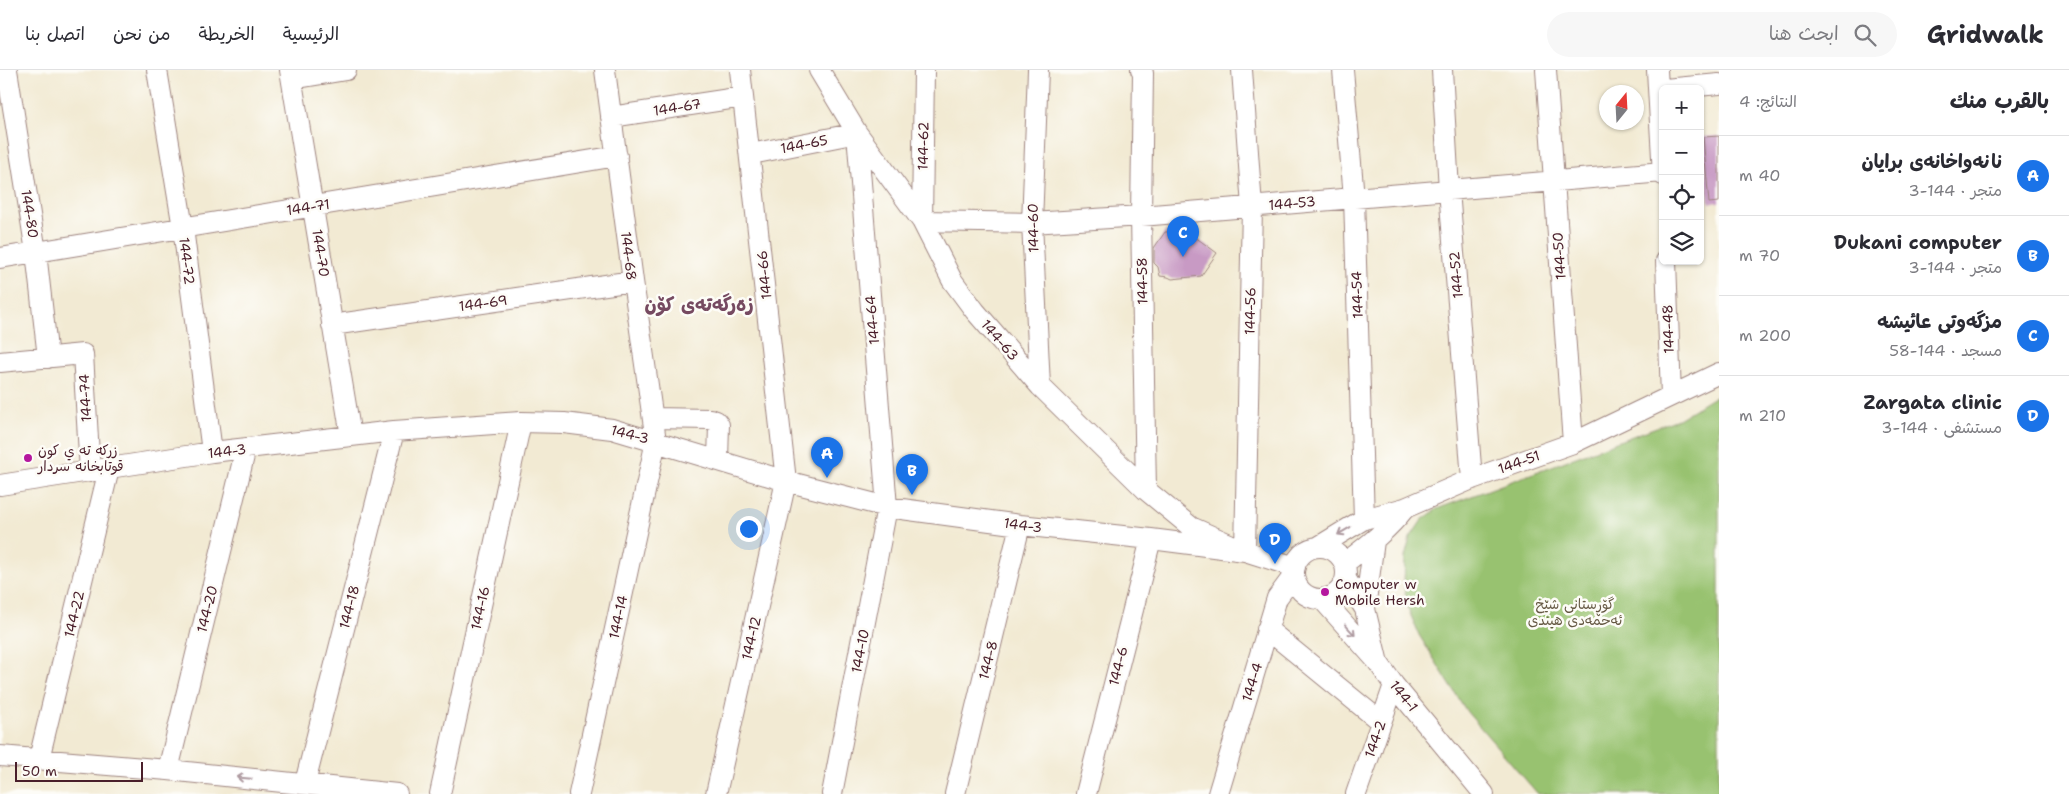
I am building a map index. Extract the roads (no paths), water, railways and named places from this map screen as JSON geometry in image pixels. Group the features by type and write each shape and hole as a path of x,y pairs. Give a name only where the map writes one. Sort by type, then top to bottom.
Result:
{"street":[{"name":"144-80","path":"7,70 36,252 48,358"},
{"name":"144-72","path":"157,70 183,228 212,452"},
{"path":"291,74 346,70"},
{"name":"144-68","path":"605,70 632,281 656,441"},
{"name":"144-66","path":"740,70 751,154 786,481"},
{"name":"144-63","path":"819,70 857,134 922,221 952,280 975,311 1040,386 1146,490 1191,527 1248,552"},
{"name":"144-62","path":"922,221 924,70"},
{"name":"144-60","path":"1038,70 1032,223 1040,386"},
{"name":"144-56","path":"1242,70 1252,207 1248,552"},
{"name":"144-54","path":"1344,70 1354,198 1364,520"},
{"name":"144-52","path":"1442,70 1449,190 1472,479"},
{"name":"144-50","path":"1546,70 1573,443"},
{"name":"144-58","path":"1145,71 1141,216 1146,490"},
{"name":"144-70","path":"291,74 351,436"},
{"path":"1662,130 1661,84 1719,84"},
{"name":"144-67","path":"611,117 743,97"},
{"name":"144-65","path":"751,154 857,134"},
{"name":"144-64","path":"857,134 887,507"},
{"name":"144-71","path":"0,258 617,156"},
{"name":"144-53","path":"922,221 1032,223 1659,174"},
{"name":"144-48","path":"1666,265 1671,396"},
{"name":"144-69","path":"332,325 632,281"},
{"name":"144-74","path":"48,358 83,354 99,471"},
{"path":"0,362 48,358"},
{"name":"144-51","path":"1302,560 1364,520 1405,508 1472,479 1573,443 1719,373"},
{"path":"653,418 710,419 716,421 718,425 718,460"},
{"name":"144-3","path":"0,485 212,452 394,431 521,422 564,423 612,429 786,481 887,507 1020,526 1151,538 1302,560"},
{"name":"144-16","path":"440,794 521,422"},
{"name":"144-18","path":"305,784 394,431"},
{"name":"144-14","path":"579,794 656,441"},
{"name":"144-20","path":"168,770 246,448"},
{"name":"144-22","path":"39,760 99,471"},
{"name":"144-12","path":"716,794 786,481"},
{"name":"144-10","path":"832,794 887,507"},
{"path":"1322,599 1337,593 1345,571 1393,523 1405,508"},
{"name":"144-8","path":"955,794 1020,526"},
{"name":"144-6","path":"1086,794 1151,538"},
{"path":"1365,610 1374,541"},
{"path":"1302,560 1334,551 1365,610 1377,661"},
{"name":"144-1","path":"1302,560 1300,590 1306,596 1322,599 1377,661 1394,685 1484,794"},
{"name":"144-4","path":"1218,794 1277,598 1302,560"},
{"path":"1267,629 1381,722"},
{"name":"144-2","path":"1356,794 1394,685"},
{"path":"0,756 168,770 397,794"}],"place":[{"name":"مزگەوتی عائیشە","path":"1183,257"},
{"name":"زركه ته ي كون قوتابخانه سردار","path":"28,458"},
{"name":"نانەواخانەی برایان","path":"827,478"},
{"name":"Dukani computer","path":"912,495"},
{"name":"Zargata clinic","path":"1275,564"},
{"name":"Computer w Mobile Hersh","path":"1325,592"}],"district":[{"name":"زەرگەتەی کۆن","path":"699,304"}],"park label":[{"name":"گۆڕستانی شێخ ئەحمەدی هیندی","path":"1575,612"}]}
